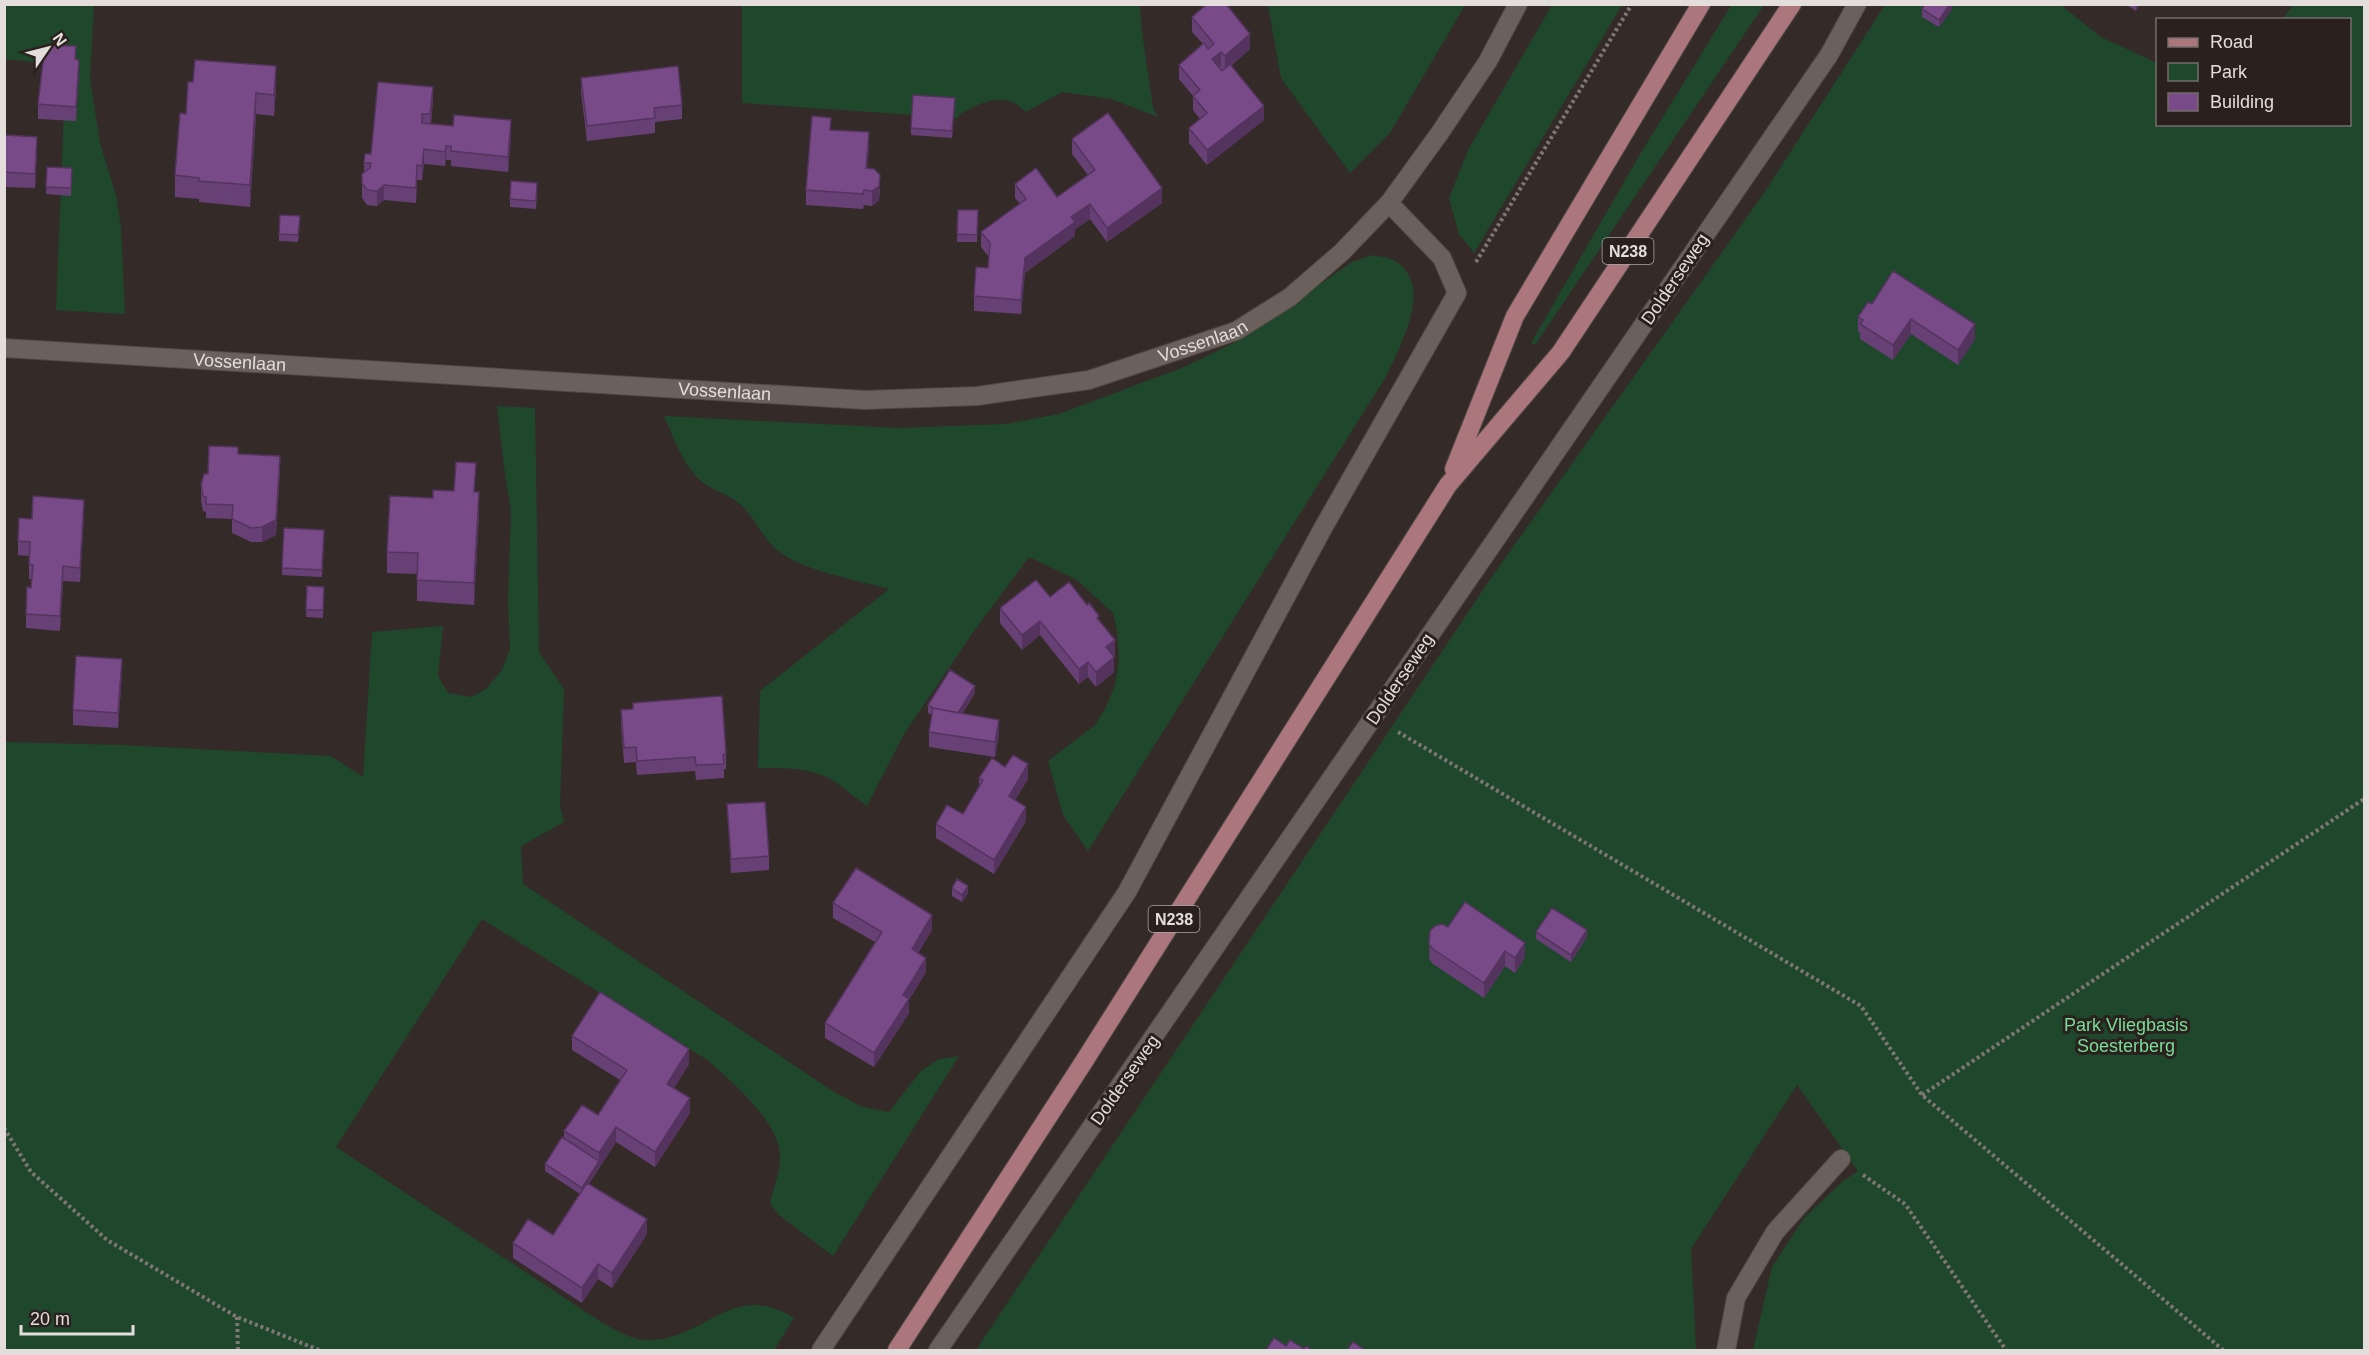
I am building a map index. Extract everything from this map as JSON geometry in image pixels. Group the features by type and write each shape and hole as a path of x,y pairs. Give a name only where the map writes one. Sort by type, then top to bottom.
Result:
{"main road":[{"name":"N238","path":"1448,484 1515,316 1701,4"},
{"name":"N238","path":"897,1350 1083,1063 1448,484 1561,352 1792,4"}],"street":[{"path":"821,1350 1127,892 1317,538 1456,293 1442,258 1389,203 1488,61 1518,4"},
{"name":"Dolderseweg","path":"938,1350 1829,55 1857,4"},
{"name":"Vossenlaan","path":"4,348 864,400 977,396 1089,380 1236,331 1290,297 1342,252 1389,203"},
{"path":"1726,1350 1736,1298 1775,1232 1841,1159"}],"path":[{"path":"1456,293 1632,4"},
{"path":"1374,717 1861,1006 1922,1095 2223,1350"},
{"path":"1922,1095 2364,799"},
{"path":"4,1128 31,1172 107,1240 237,1317 320,1350"},
{"path":"1841,1159 1905,1204 2006,1350"},
{"path":"237,1317 238,1350"}],"green space":[{"path":"1268,4 1465,5 1390,133 1350,173 1281,78"},
{"path":"1732,4 1764,5 1535,345 1531,343 1642,151"},
{"path":"4,5 94,5 90,80 100,143 116,195 121,228 125,314 56,310 65,85 44,63 5,59"},
{"path":"742,5 1140,5 1153,108 1158,117 1111,99 1062,92 1026,112 1010,101 993,100 976,106 959,115 958,118 742,103"},
{"path":"1552,5 1622,5 1474,253 1459,234 1449,198 1468,150"},
{"name":"Park Vliegbasis Soesterberg","path":"1885,5 2061,5 2101,37 2156,63 2156,126 2351,126 2351,18 2283,18 2294,5 2364,5 2364,1350 1753,1350 1772,1267 1804,1218 1843,1181 1858,1171 1797,1085 1691,1249 1696,1350 976,1350 1491,578 1764,193"},
{"path":"1372,255 1395,261 1407,272 1412,285 1411,316 1387,375 1088,851 1063,815 1048,761 1095,725 1106,707 1115,685 1119,659 1117,629 1113,613 1077,580 1029,557 974,631 904,734 867,806 824,776 796,769 758,768 760,691 889,589 812,568 784,555 774,547 742,506 700,480 688,466 679,450 664,416 898,428 1006,424 1059,414 1184,367 1242,339 1352,262"},
{"path":"497,406 535,408 539,652 564,689 560,805 564,822 521,846 523,884 831,1090 862,1107 889,1112 920,1072 937,1060 959,1056 833,1256 779,1215 770,1203 780,1164 778,1145 773,1131 764,1118 730,1081 709,1061 482,919 336,1147 601,1322 624,1334 642,1340 668,1338 686,1332 735,1308 753,1305 772,1308 794,1318 774,1350 5,1350 5,742 121,745 331,756 363,777 372,632 443,626 438,676 448,693 472,697 486,689 502,670 510,649 508,601 511,511"}],"building":[{"path":"1207,4 1226,4 1250,34 1225,56 1221,52 1212,59 1222,71 1230,64 1264,106 1207,150 1189,128 1207,113 1193,96 1200,90 1179,65 1204,43 1208,49 1214,44 1192,17"},
{"path":"1925,4 1950,4 1939,20 1922,9"},
{"path":"45,45 76,46 75,59 79,60 76,107 38,104"},
{"path":"195,60 276,66 274,95 256,93 250,185 199,181 199,178 175,175 180,113 186,114 188,82 193,82"},
{"path":"678,66 682,105 654,108 655,118 587,126 581,78"},
{"path":"378,82 433,87 430,114 422,114 422,123 453,126 454,115 511,120 508,157 451,151 451,146 446,146 445,152 424,149 422,166 417,165 416,188 384,185 377,191 367,190 362,183 362,174 370,168 371,163 364,163 365,154 371,154"},
{"path":"913,95 955,98 952,131 911,128"},
{"path":"1108,113 1162,188 1107,228 1090,204 1071,217 1075,222 1025,258 1021,300 974,296 976,267 988,268 990,243 981,232 1026,199 1015,184 1036,168 1057,197 1095,170 1072,139"},
{"path":"812,116 831,118 830,130 869,132 866,168 874,169 880,175 879,186 872,191 864,190 863,194 806,190"},
{"path":"4,135 37,137 35,174 4,172"},
{"path":"47,167 72,168 71,188 46,187"},
{"path":"511,181 537,183 536,201 510,199"},
{"path":"958,210 978,210 977,235 957,234"},
{"path":"280,215 300,216 298,235 279,234"},
{"path":"1893,271 1975,324 1958,350 1911,319 1893,345 1860,324 1863,320 1858,317 1868,302 1872,304"},
{"path":"209,446 238,447 238,454 280,456 276,520 262,527 251,528 232,519 233,505 206,504 201,485 204,474 208,474"},
{"path":"456,462 476,463 474,492 479,492 474,583 417,580 418,553 387,552 390,496 433,498 433,490 454,491"},
{"path":"33,496 84,500 80,568 63,566 60,616 26,614 27,587 31,588 33,565 29,564 30,542 18,541 19,518 32,519"},
{"path":"284,528 324,530 322,570 282,568"},
{"path":"1036,580 1050,597 1069,582 1087,605 1089,603 1099,616 1097,618 1115,640 1106,647 1114,657 1096,672 1088,662 1079,669 1040,621 1022,635 1000,608"},
{"path":"307,586 324,587 323,610 306,610"},
{"path":"76,656 122,659 118,713 73,710"},
{"path":"950,670 975,686 958,713 928,705"},
{"path":"722,696 726,754 723,755 724,764 696,765 695,757 637,761 636,747 624,748 621,710 633,709 633,703"},
{"path":"933,708 999,720 995,742 929,732"},
{"path":"1013,755 1028,764 1009,796 1026,807 994,860 936,824 947,805 963,814 983,780 979,778 992,758 1005,767"},
{"path":"765,802 769,856 731,859 727,804"},
{"path":"856,868 932,915 912,949 926,958 903,995 909,999 874,1053 825,1023 882,932 833,903"},
{"path":"957,879 968,886 962,895 952,888"},
{"path":"1465,902 1525,943 1515,958 1505,951 1484,983 1429,944 1430,931 1442,924 1448,927"},
{"path":"1552,908 1587,930 1571,955 1536,932"},
{"path":"600,992 689,1049 667,1084 690,1098 655,1152 616,1127 599,1153 564,1131 582,1105 598,1115 627,1070 572,1036"},
{"path":"562,1137 599,1161 582,1188 545,1164"},
{"path":"587,1183 647,1219 612,1273 598,1264 582,1288 513,1243 528,1219 553,1235"},
{"path":"1274,1338 1286,1346 1290,1340 1304,1349 1306,1346 1312,1350 1266,1350"},
{"path":"1353,1342 1365,1350 1347,1350"}]}
